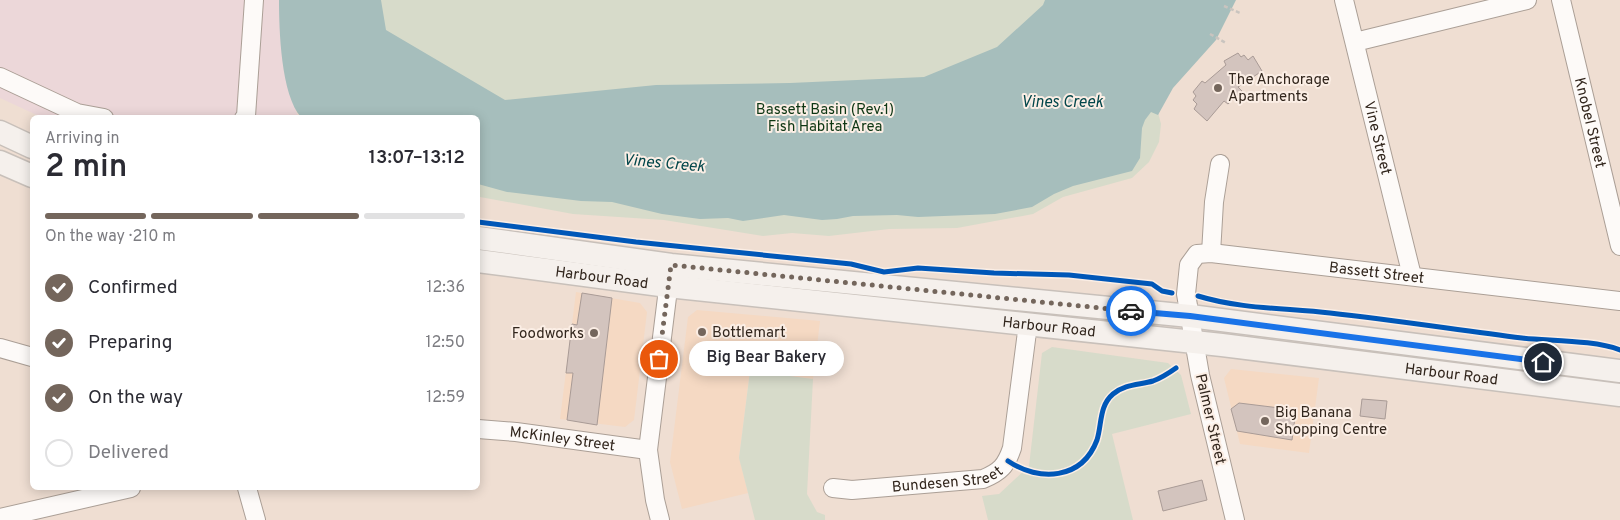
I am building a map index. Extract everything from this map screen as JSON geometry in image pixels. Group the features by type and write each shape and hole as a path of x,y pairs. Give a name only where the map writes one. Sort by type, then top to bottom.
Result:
{"main road":[{"path":"0,132 30,146"},
{"path":"0,162 30,175"},
{"name":"Harbour Road","path":"480,238 669,276 1028,324 1194,342 1620,395"},
{"name":"Harbour Road","path":"480,261 1190,316 1620,371"}],"street":[{"path":"246,115 254,0"},
{"name":"Vine Street","path":"1344,0 1412,276"},
{"path":"1355,42 1527,0"},
{"name":"Knobel Street","path":"1561,0 1620,246"},
{"path":"0,77 77,113 88,115"},
{"path":"1190,316 1186,294 1189,265 1197,254 1211,253 1214,202 1220,164"},
{"name":"Bassett Street","path":"1211,253 1620,302"},
{"path":"660,520 655,500 648,450 669,276"},
{"name":"Palmer Street","path":"1190,316 1200,375 1235,520"},
{"name":"Bundesen Street","path":"833,488 852,490 955,482 983,479 995,474 1008,461 1012,448 1028,324"},
{"path":"0,348 30,356"},
{"name":"McKinley Street","path":"480,429 516,432 648,450"},
{"path":"0,518 122,490"},
{"path":"248,490 256,520"}],"path":[{"path":"1224,6 1240,13"},
{"path":"1210,34 1226,43"}],"shaded area":[{"path":"0,0 280,0 286,80 297,115 37,115 0,98"},
{"path":"576,292 640,303 647,312 634,420 625,427 560,419"},
{"path":"697,310 820,321 813,379 750,371 739,457 748,493 682,509 670,462 688,317"},
{"path":"1231,369 1319,378 1309,453 1240,444 1224,378"}],"green space":[{"name":"Vines Creek","path":"280,0 1191,0 1149,77 1161,124 1159,142 1149,162 1132,178 1063,197 1033,214 957,228 889,229 829,236 792,233 763,236 664,220 573,214 480,197 480,115 473,115"},
{"path":"1052,347 1168,363 1181,375 1191,414 1112,434 1133,520 988,520 982,496 999,494 1029,466 1042,353"},
{"path":"750,371 813,379 807,494 817,512 825,515 825,520 755,520 739,458"}],"water":[{"name":"Vines Creek","path":"279,0 381,0 386,30 505,100 656,85 790,83 924,77 997,47 1043,5 1045,0 1236,0 1216,40 1173,88 1158,115 1151,112 1145,120 1142,128 1140,158 1132,171 1073,186 1054,194 1032,207 995,214 918,217 897,215 853,216 822,220 784,215 743,221 728,218 700,219 662,214 612,202 581,201 507,192 480,185 480,115 300,115 294,107 285,78"}],"building":[{"name":"The Anchorage Apartments","path":"1238,53 1241,57 1244,55 1248,60 1253,56 1262,71 1238,87 1242,91 1228,104 1224,101 1207,121 1194,109 1197,104 1193,100 1196,96 1193,92 1202,81 1205,83 1226,65 1224,61"},
{"path":"582,293 612,298 597,425 567,420 573,373 566,373 572,324 577,325"},
{"path":"1362,399 1387,401 1385,419 1360,416"},
{"name":"Big Banana Shopping Centre","path":"1239,403 1296,410 1292,440 1237,431 1231,409"},
{"path":"1202,480 1207,500 1163,511 1158,491"}],"cycle path":[{"path":"480,222 636,242 851,264 884,272 918,268 1069,275 1152,284 1162,291 1172,293"},
{"path":"1198,296 1247,306 1313,311 1522,338 1598,344 1620,350"},
{"path":"1008,461 1020,468 1046,474 1070,470 1081,463 1090,453 1097,440 1105,404 1113,394 1127,387 1156,380 1176,368"}],"way so far":[{"path":"659,359 671,265 1131,311"}],"place":[{"name":"The Anchorage Apartments","path":"1218,88"},
{"name":"Bottlemart","path":"702,332"},
{"name":"Foodworks","path":"594,333"},
{"name":"Big Bear Bakery","path":"659,359"},
{"name":"Big Banana Shopping Centre","path":"1265,421"}],"route":[{"path":"1131,311 1190,316 1543,362"}],"park label":[{"name":"Bassett Basin (Rev.1) Fish Habitat Area","path":"825,118"}]}
